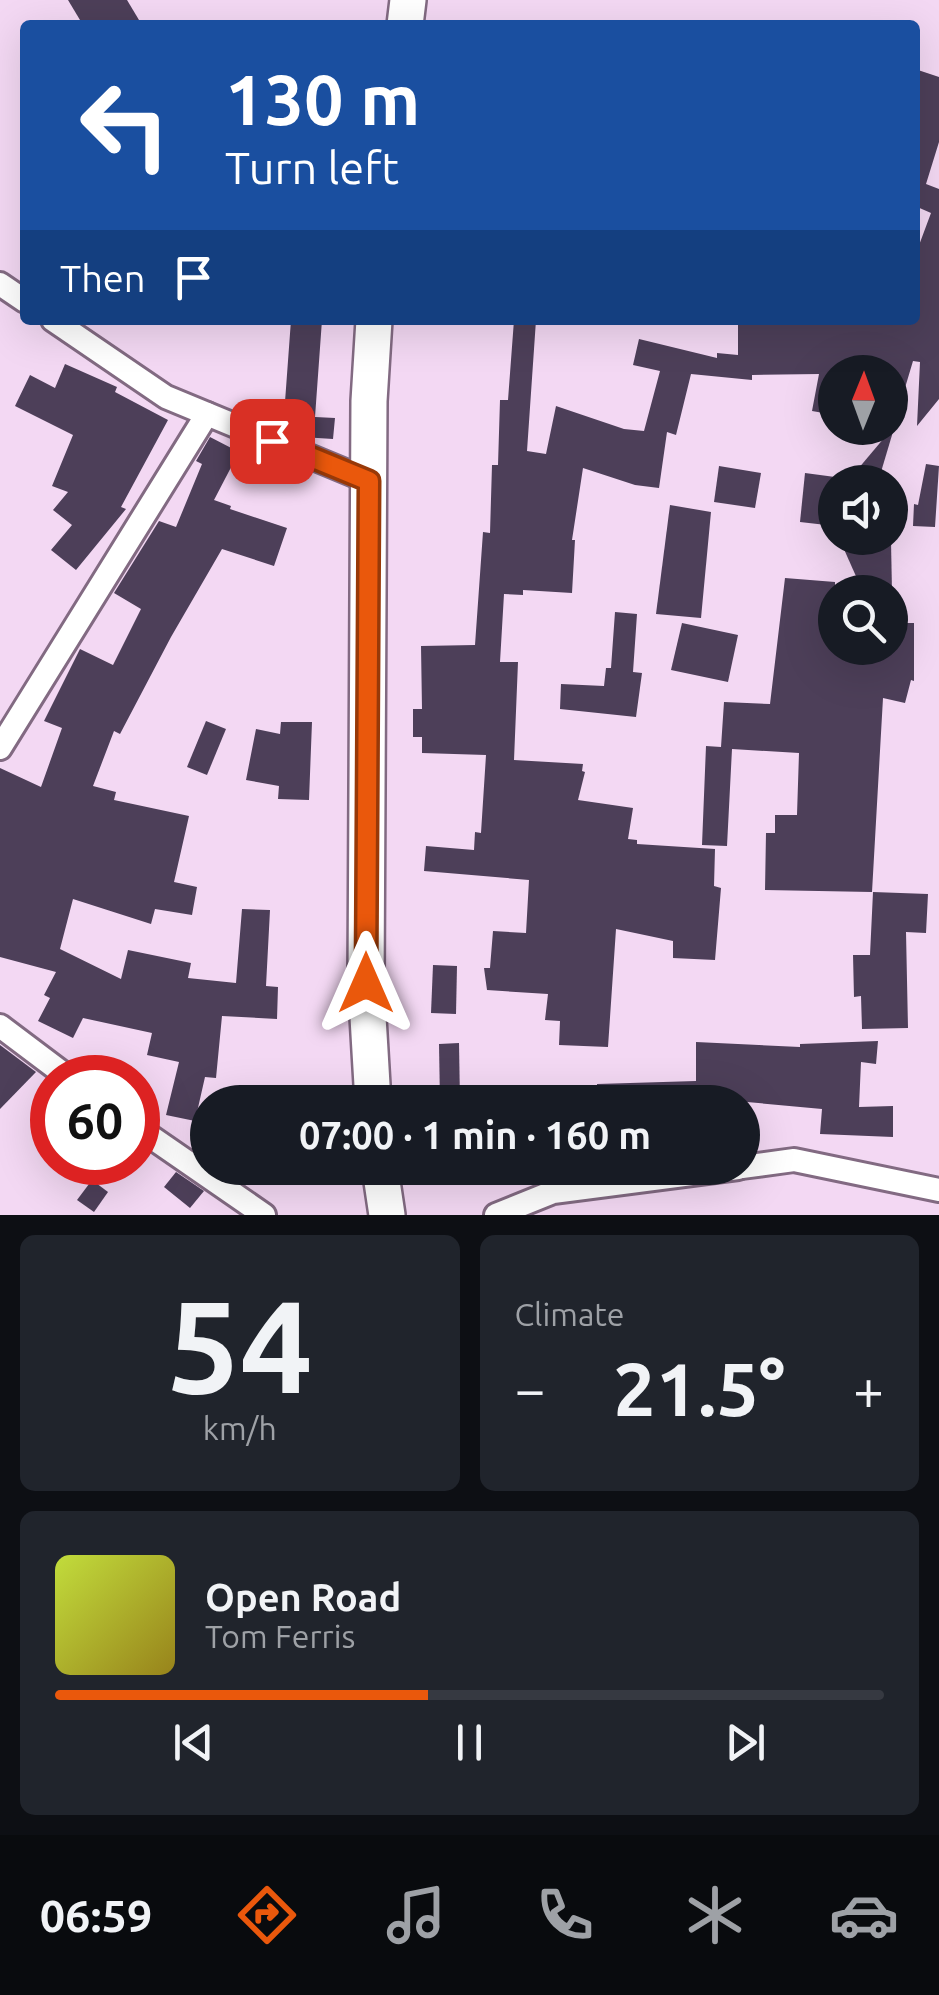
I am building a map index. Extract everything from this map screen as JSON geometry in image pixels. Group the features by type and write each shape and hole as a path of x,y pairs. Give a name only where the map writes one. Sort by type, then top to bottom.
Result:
{"main road":[{"path":"372,1085 366,983 374,325"},
{"path":"383,1185 387,1215"}],"street":[{"path":"60,325 166,397 369,481"},
{"path":"0,748 207,414"},
{"path":"0,1026 38,1055"},
{"path":"160,1143 264,1215"},
{"path":"760,1164 794,1160 939,1190"},
{"path":"496,1215 553,1192 605,1185"}],"building":[{"path":"68,0 127,0 139,20 80,20"},
{"path":"920,71 939,77 939,142 926,184 939,189 939,399 917,426 920,362 913,361 908,378 908,355 818,355 818,374 752,375 752,380 691,374 676,435 667,432 659,488 635,485 583,468 572,540 572,593 523,590 523,595 504,594 500,662 518,662 514,760 583,764 585,772 578,800 633,808 628,839 637,840 637,844 715,849 714,886 721,888 715,960 673,958 673,941 616,929 608,1047 559,1045 560,1021 545,1020 548,994 487,990 484,968 490,968 493,931 526,933 529,880 424,871 426,846 474,850 475,832 481,833 486,755 422,753 422,737 413,737 413,709 422,709 421,646 475,645 483,532 490,533 492,465 498,465 500,400 508,400 514,325 536,325 527,451 546,454 556,406 624,429 644,431 660,371 633,365 639,339 717,358 717,353 738,355 738,325 920,325 920,243 931,213 920,208"},
{"path":"291,325 322,325 315,417 335,418 333,439 302,437 283,429"},
{"path":"65,364 117,387 115,392 168,420 121,507 126,509 76,570 51,550 72,525 53,510 68,492 52,486 73,435 15,406 30,375 55,388"},
{"path":"818,379 818,412 812,411"},
{"path":"210,437 239,452 214,500 287,528 274,566 222,549 120,734 114,731 93,786 116,792 114,800 189,816 174,882 197,887 192,915 155,909 151,924 73,899 60,949 121,979 128,950 191,963 188,978 236,983 242,909 270,910 266,986 278,987 277,1019 222,1016 216,1078 205,1077 203,1085 190,1085 190,1120 166,1115 179,1062 147,1055 152,1033 83,1018 73,1038 38,1021 50,998 44,995 56,972 0,957 0,768 41,787 62,728 44,721 80,649 113,665 141,609 114,593 159,521 176,527 202,464 196,461"},
{"path":"878,445 889,445 883,465 861,465"},
{"path":"926,464 939,466 935,527 913,526 914,504 918,505"},
{"path":"719,466 761,473 755,508 714,502"},
{"path":"805,473 818,475 818,524 800,522"},
{"path":"670,505 711,512 701,618 656,614"},
{"path":"847,555 891,555 892,575 855,575"},
{"path":"785,578 818,581 818,665 908,665 908,623 914,623 914,681 911,680 905,703 883,698 872,892 765,890 766,833 775,833 775,815 797,815 799,753 732,749 727,846 702,845 706,746 721,747 724,702 770,704"},
{"path":"615,612 637,614 633,672 642,673 636,717 560,709 561,684 604,686 606,668 611,668"},
{"path":"682,623 738,635 728,682 671,670"},
{"path":"206,721 226,729 207,775 187,767"},
{"path":"281,722 312,722 309,800 278,799 279,786 246,780 256,729 280,734"},
{"path":"873,892 928,894 926,933 906,932 908,1028 862,1029 861,996 854,997 853,955 870,955"},
{"path":"433,965 457,966 456,1014 431,1013"},
{"path":"878,1041 876,1064 861,1062 859,1107 893,1106 893,1137 820,1134 822,1109 760,1103 760,1085 597,1085 696,1081 696,1042"},
{"path":"459,1043 460,1085 440,1085 439,1044"},
{"path":"0,1045 30,1068 30,1078 0,1109"},
{"path":"176,1172 204,1191 190,1208 164,1187"},
{"path":"88,1185 99,1185 108,1192 94,1212 77,1200"}],"route":[{"path":"272,441 369,481 366,983"}]}
